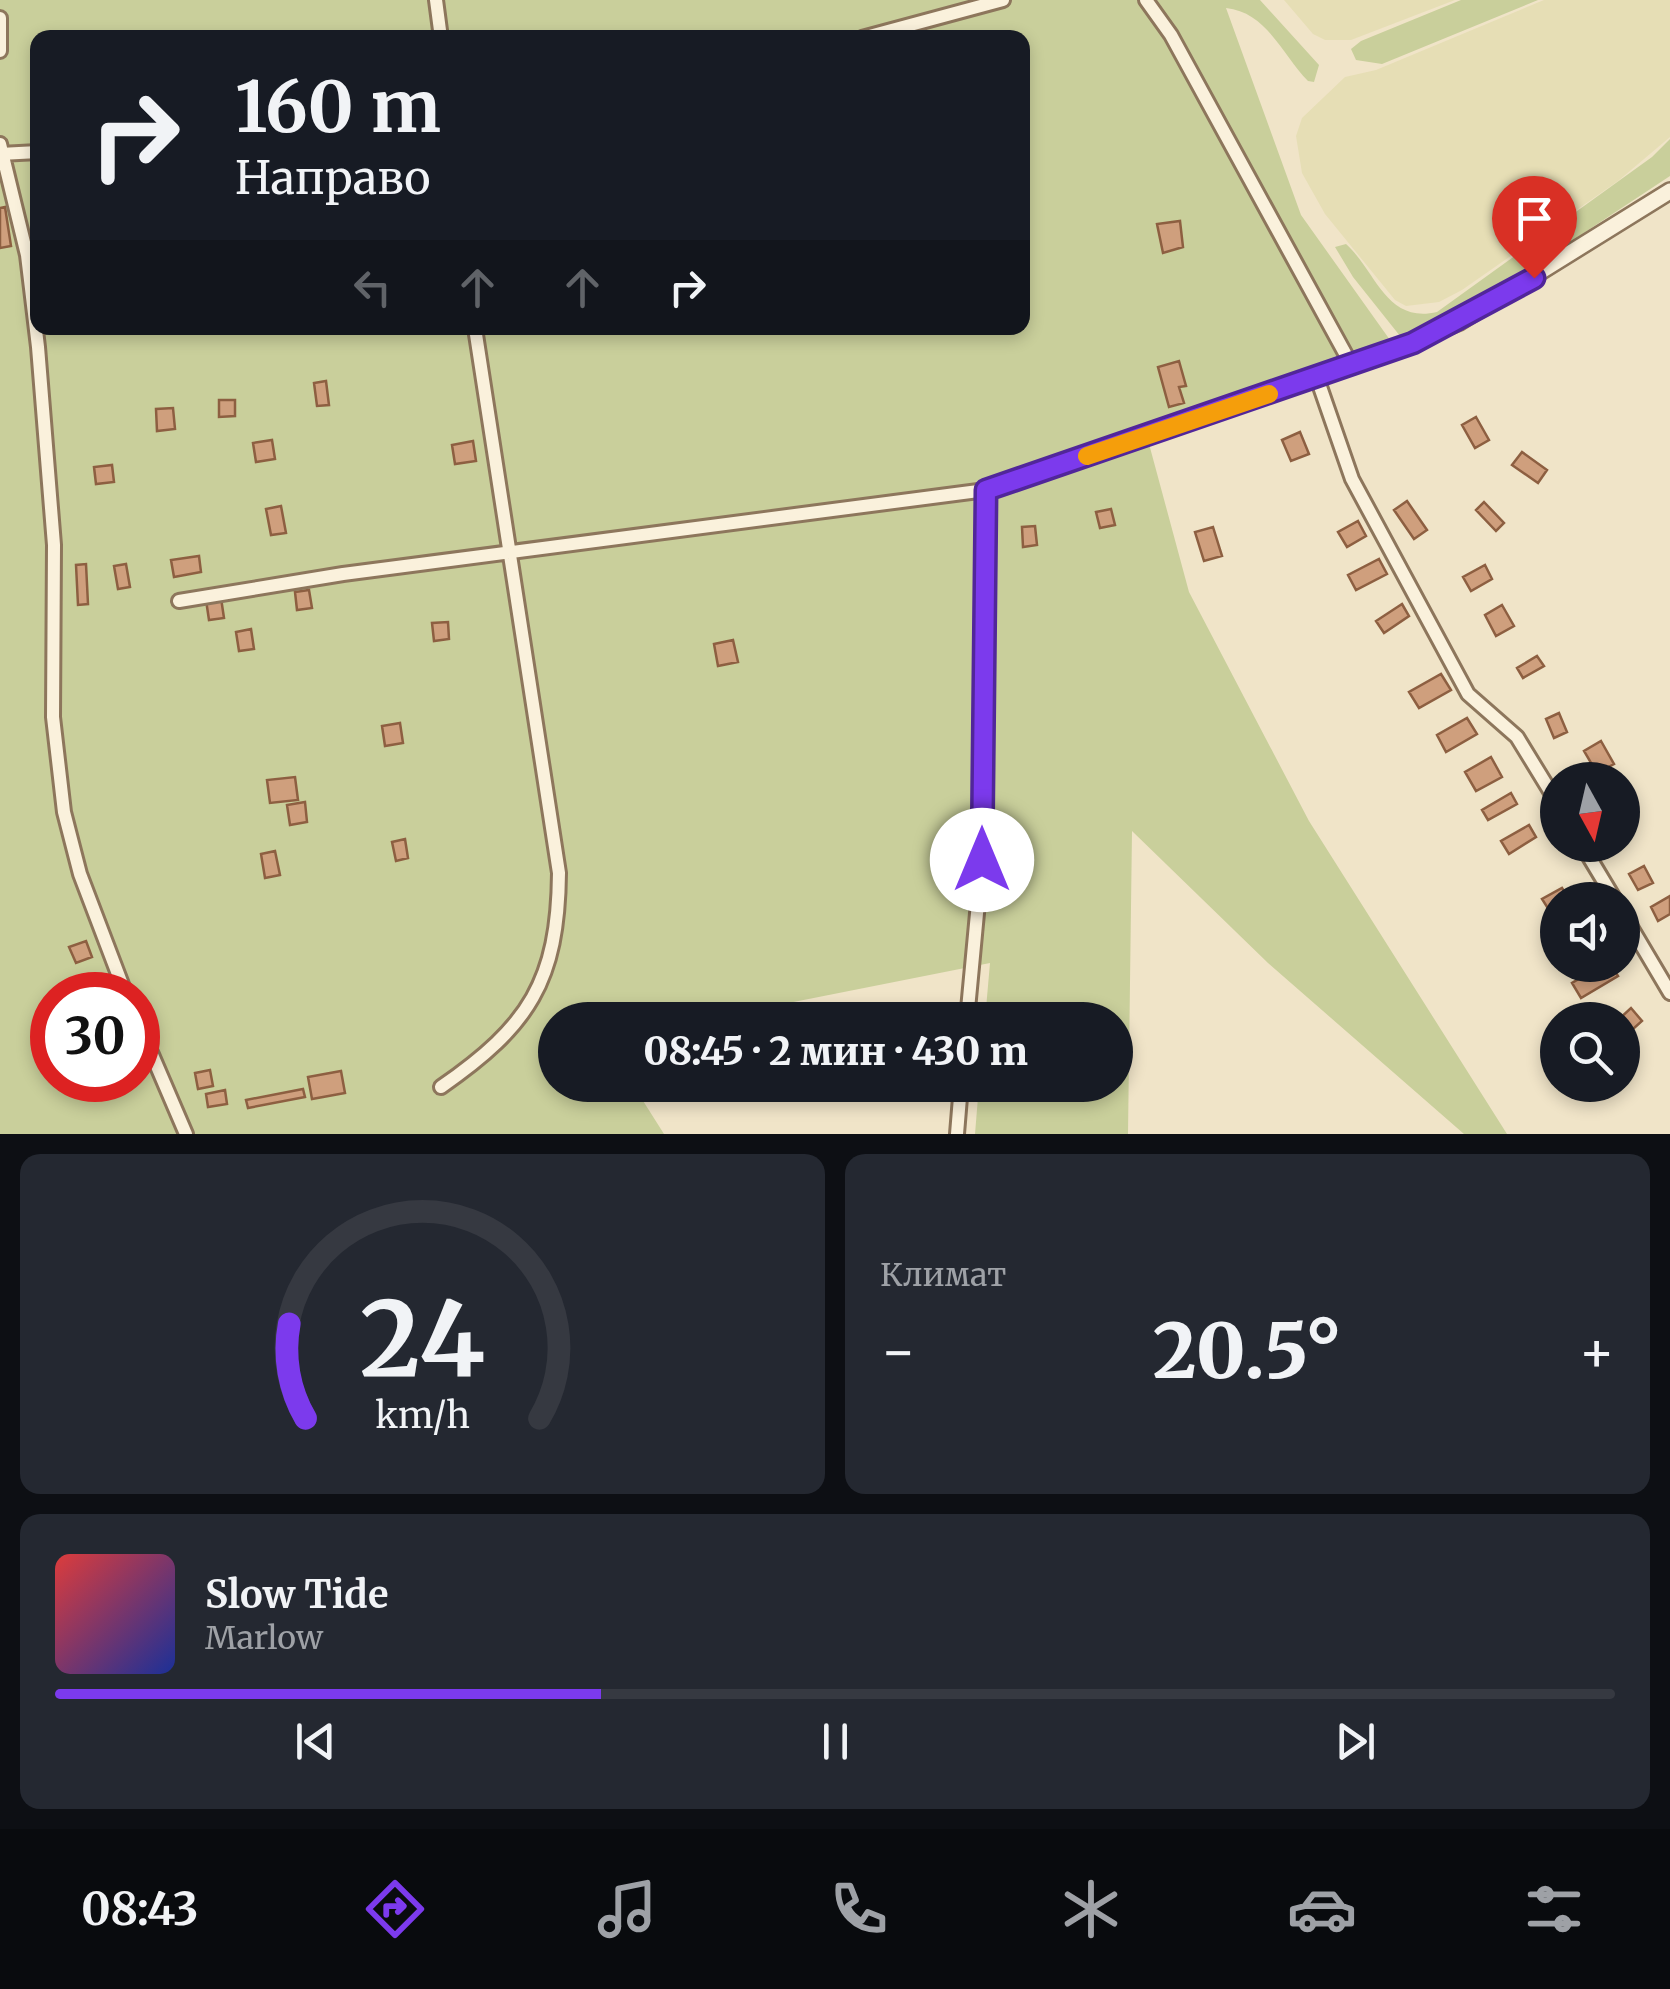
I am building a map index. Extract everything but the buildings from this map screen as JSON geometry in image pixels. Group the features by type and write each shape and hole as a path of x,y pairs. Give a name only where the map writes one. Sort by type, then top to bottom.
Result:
{"street":[{"path":"436,0 440,30"},
{"path":"892,30 1003,0"},
{"path":"1146,0 1172,35 1352,366"},
{"path":"0,18 0,50"},
{"path":"30,152 2,151 30,286"},
{"path":"179,600 343,574 986,490 1352,366 1474,314 1670,191"},
{"path":"36,335 54,545 53,717 64,812 80,874 117,972"},
{"path":"441,1087 491,1052 533,1000 558,926 559,873 476,335"},
{"path":"1318,378 1352,479 1468,694 1517,737 1540,775"},
{"path":"969,1002 982,860 986,490"},
{"path":"1640,942 1670,993"},
{"path":"160,1073 186,1134"},
{"path":"957,1134 960,1102"}],"shaded area":[{"path":"1284,0 1455,0 1351,40 1325,40 1313,34"},
{"path":"1544,0 1670,0 1670,137 1618,181 1462,290 1439,302 1406,306 1395,300 1325,214 1302,173 1296,136 1302,118 1345,77 1376,70"}],"green space":[{"path":"0,0 1260,0 1319,65 1314,82 1308,81 1263,26 1240,11 1226,8 1301,215 1390,340 1145,429 1189,592 1309,821 1507,1134 1464,1134 1268,963 1132,831 1130,1002 987,1002 990,963 793,1002 538,1002 538,1102 644,1102 664,1134 0,1134"},
{"path":"1461,0 1538,0 1382,64 1356,60 1351,49 1361,41"},
{"path":"1670,139 1670,176 1455,318 1420,334 1400,336 1353,277 1335,247 1346,244 1394,303 1420,314 1437,312 1652,157"},
{"path":"978,1102 1128,1102 1128,1134 975,1134"}],"slow traffic":[{"path":"1087,456 1269,394"}],"route":[{"path":"982,860 986,490 1413,343 1459,322 1534,278"}]}
